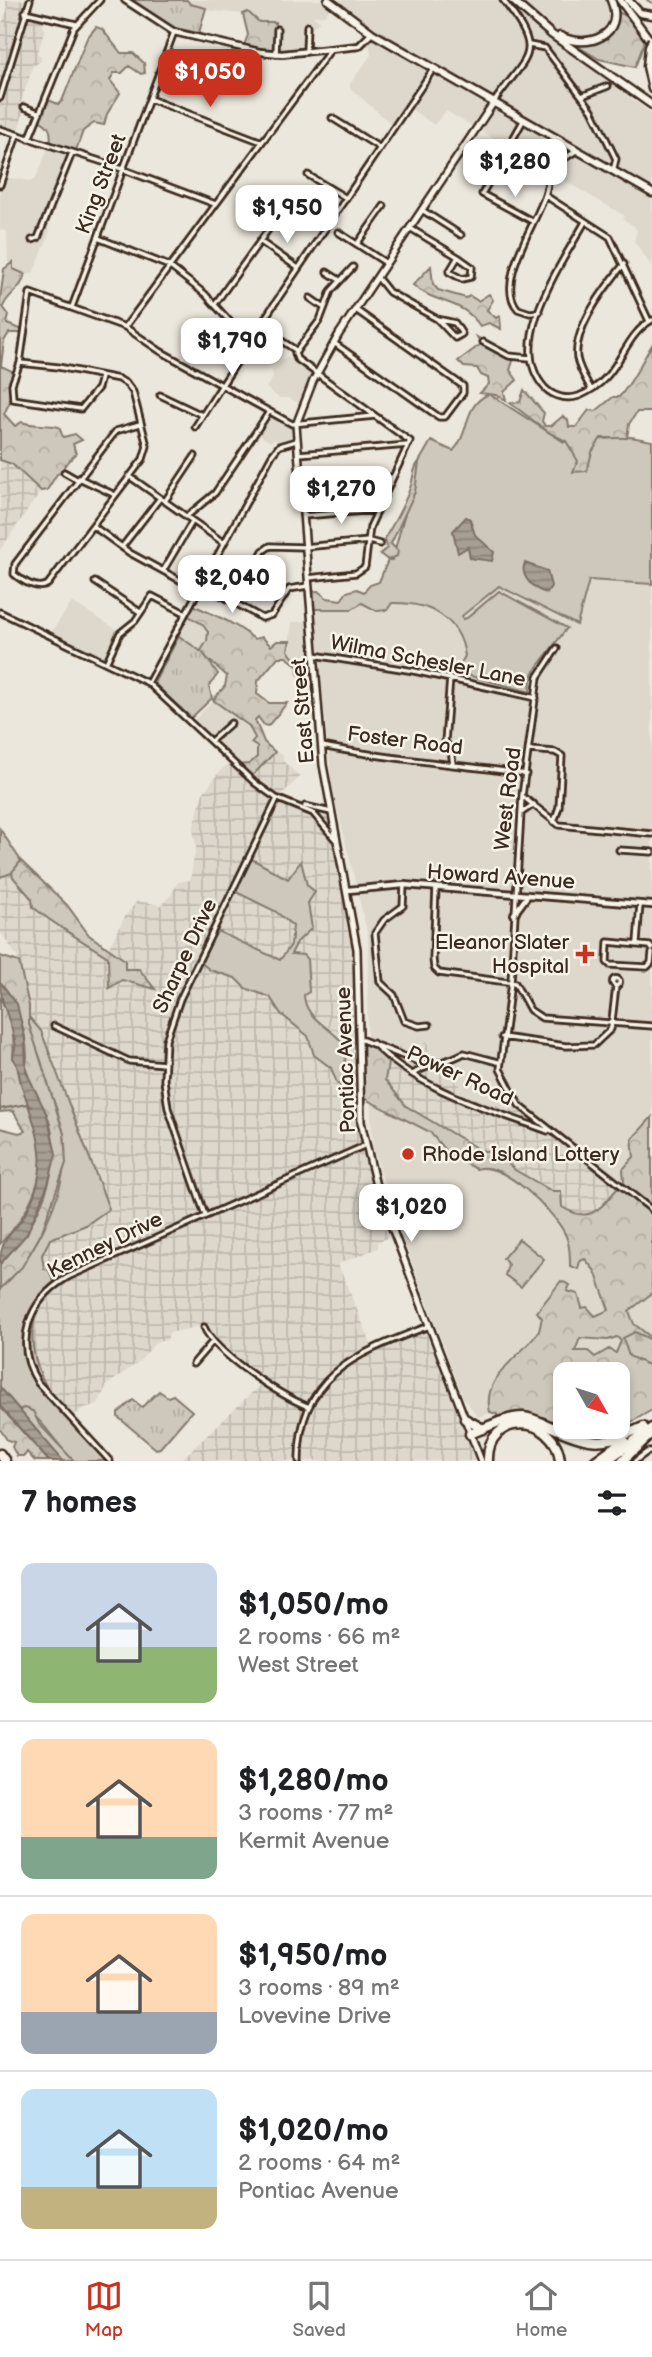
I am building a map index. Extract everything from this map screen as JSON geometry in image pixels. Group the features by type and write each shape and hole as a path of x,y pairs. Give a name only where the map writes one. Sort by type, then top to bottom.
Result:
{"highway":[{"path":"470,1434 510,1419 528,1418 578,1439 599,1442 649,1429"},
{"path":"465,1419 482,1429"},
{"path":"622,1461 649,1429 652,1420"},
{"path":"488,1461 489,1449 496,1435 505,1428 520,1423 535,1425 547,1433 557,1446 560,1461"},
{"path":"595,1461 649,1429"},
{"path":"606,1461 649,1429"},
{"path":"0,1454 5,1461"}],"main road":[{"path":"328,0 372,33 555,137 652,196"},
{"path":"512,0 535,21 652,105"},
{"path":"535,21 572,42 590,43 605,33 611,23 614,11 611,0"},
{"path":"620,0 651,42 647,66 652,89"},
{"path":"628,0 640,13 652,15"},
{"path":"296,425 317,373 334,343 494,102"},
{"name":"East Street","path":"296,425 301,516 322,746 331,812"},
{"name":"Pontiac Avenue","path":"331,812 348,890 357,949 360,1097 366,1145 376,1186 481,1461"}],"street":[{"path":"0,98 30,0"},
{"path":"29,139 76,24 100,0"},
{"path":"125,0 174,32 276,54 359,46 372,33"},
{"path":"336,7 340,0"},
{"path":"494,102 523,67 529,45 520,23 503,0"},
{"path":"25,12 76,24"},
{"path":"306,52 307,26"},
{"path":"276,54 277,29"},
{"name":"King Street","path":"72,307 174,32"},
{"path":"529,45 545,48 582,96 603,129 616,159 612,172"},
{"path":"125,327 331,49"},
{"path":"195,427 435,68"},
{"path":"582,96 608,86"},
{"path":"150,99 262,142"},
{"path":"24,107 40,113"},
{"path":"331,118 380,148"},
{"path":"524,119 483,195 532,221"},
{"path":"0,130 123,169 215,204"},
{"path":"0,185 17,135"},
{"path":"540,312 530,313 518,309 511,293 513,271 532,221 545,196 555,137"},
{"path":"552,167 578,151"},
{"path":"32,240 38,238 72,153"},
{"path":"308,175 346,198"},
{"path":"545,196 610,237 650,321 635,334 617,366 591,389 571,398 553,394 536,376 530,358 531,341 555,275 585,222"},
{"path":"357,244 384,206"},
{"path":"215,304 283,209 326,228"},
{"path":"422,211 461,235"},
{"path":"410,228 458,257 472,267 472,274 467,279 449,272 458,257"},
{"path":"338,232 386,263"},
{"path":"97,237 169,266 205,294 250,344"},
{"path":"261,242 299,268"},
{"path":"591,389 577,358 577,347 592,308 624,264"},
{"path":"307,578 356,573 368,563 369,541 378,510 410,442 297,359 297,351 320,320 323,307 338,279 353,267"},
{"path":"327,272 338,279"},
{"path":"377,277 388,292 437,319 455,323 462,334 455,338 437,319"},
{"path":"101,377 98,388 81,409 19,402 12,395 20,363 30,293 125,327 160,351 296,425 375,416"},
{"path":"310,298 323,307"},
{"path":"334,343 439,417 445,417 463,393 463,386 355,309"},
{"path":"282,341 297,351"},
{"path":"483,342 515,358 530,358"},
{"path":"20,363 58,367 119,379 130,386 147,446 143,458 130,476 45,587 16,576 13,568 116,431 140,424"},
{"path":"160,395 202,415"},
{"path":"186,517 215,493 269,412"},
{"path":"148,683 275,450 296,441"},
{"path":"297,454 408,445"},
{"path":"165,501 195,456"},
{"path":"64,472 115,495"},
{"path":"130,476 224,544"},
{"path":"299,486 393,477"},
{"path":"122,547 160,498"},
{"path":"301,516 378,510"},
{"path":"163,571 192,522"},
{"path":"93,526 122,547 198,590"},
{"path":"234,602 266,548 273,545 304,547 369,541 380,544"},
{"path":"95,582 140,612"},
{"path":"201,584 262,618 267,618 289,589 308,586"},
{"path":"107,661 120,633 147,601 155,596 186,613"},
{"name":"Pontiac Avenue","path":"0,612 107,661 148,683 254,782 278,799 331,812"},
{"name":"West Road","path":"507,1001 511,982 520,814 538,673 557,648"},
{"name":"Wilma Schesler Lane","path":"314,655 450,678 536,698"},
{"path":"450,678 444,742 451,750 453,764"},
{"path":"211,741 231,723"},
{"name":"Foster Road","path":"322,746 400,761 453,764 526,774"},
{"path":"529,750 562,756 559,807 554,822"},
{"path":"522,796 554,822 603,831 652,834"},
{"name":"Sharpe Drive","path":"205,1215 170,1117 164,1063 168,1032 180,999 278,799"},
{"path":"520,814 534,804"},
{"name":"Pontiac Avenue","path":"299,806 321,819 339,849"},
{"path":"619,849 652,852"},
{"path":"404,885 403,905 384,920 375,933 378,972 383,985 394,995 404,1021 419,1026 429,1025"},
{"name":"Howard Avenue","path":"348,890 404,885 652,905"},
{"path":"436,888 434,968 439,974 511,982 517,985 528,1007 539,1017 652,1026"},
{"path":"514,914 528,895"},
{"path":"637,944 640,904"},
{"path":"608,942 637,944 652,951 651,963 647,967 610,965 607,962 608,942"},
{"path":"502,1037 589,1047 605,1038 613,1024 616,986"},
{"name":"Power Road","path":"507,1001 499,1062 515,1100 652,1210"},
{"path":"54,1026 120,1058 137,1063 164,1063"},
{"name":"Power Road","path":"359,1039 373,1043 393,1062 461,1098 552,1132"},
{"path":"373,1043 421,1063"},
{"path":"413,1074 424,1066 452,1061 464,1053 499,1062"},
{"name":"Kenney Drive","path":"110,1461 34,1377 25,1346 31,1314 46,1293 59,1282 366,1145"},
{"path":"299,1461 300,1437 309,1407 326,1380 354,1357 429,1326"},
{"path":"204,1327 213,1341 275,1392 309,1407"},
{"path":"193,1364 213,1341"},
{"path":"635,1461 647,1452 652,1452"}],"shaded area":[{"path":"6,0 28,0 26,11 46,17 43,28 46,29 37,53 41,56 41,61 33,66 20,105 24,108 17,135 0,130 0,27 7,11"},
{"path":"186,0 610,0 613,6 609,29 590,43 572,42 546,30 559,45 652,114 652,267 634,241 637,231 623,219 625,216 558,177 550,176 550,168 531,160 528,153 525,156 446,111 434,125 411,109 397,129 350,88 350,84 371,55 370,46 361,46 371,34 332,5 325,15 313,16 320,22 305,31 305,52 274,54 259,22 242,14 205,10"},
{"path":"49,146 71,152 43,227 50,230 47,240 34,272 29,275 13,269 15,263 8,263 7,232 0,229 0,185 4,177 29,181 36,178"},
{"path":"287,356 317,375 302,405 289,398 279,398 266,388 273,377 272,370"},
{"path":"269,412 296,425 297,441 281,446 274,439 271,442 256,433"},
{"path":"0,460 12,464 41,491 0,550"},
{"path":"466,517 470,519 475,535 494,552 492,561 470,558 468,547 458,553 453,531"},
{"path":"525,563 547,571 551,586 547,593 529,582 524,573"},
{"path":"589,580 652,584 652,1407 630,1422 630,1362 553,1362 553,1414 518,1404 478,1417 463,1397 390,1204 373,1146 367,1051 368,936 332,786 314,605 406,602 465,616 499,586 576,624"},
{"path":"72,602 119,631 106,660 50,634"},
{"path":"185,614 202,624 208,632 207,641 200,652 174,634"},
{"path":"311,621 315,665 299,664 288,650 292,622"},
{"path":"213,700 251,730 257,757 249,764 236,765 192,723"},
{"path":"275,752 283,755 283,761 300,777 283,793 281,799 302,807 330,809 352,929 360,1080 343,1074 347,1049 331,1029 315,1019 304,1004 304,995 309,992 307,959 303,955 293,955 291,950 308,929 312,928 308,903 311,888 297,863 289,879 257,861 234,891 275,911 294,926 291,945 281,960 221,932 207,965 277,1003 284,1016 308,1036 309,1044 331,1068 335,1080 347,1091 360,1094 367,1158 393,1235 378,1242 378,1248 338,1264 374,1351 426,1332 475,1461 180,1461 262,1383 207,1336 201,1326 169,1333 167,1340 156,1342 140,1361 107,1385 98,1404 84,1408 68,1420 35,1386 23,1352 25,1320 38,1298 54,1282 49,1270 44,1269 41,1255 50,1239 86,1225 109,1208 41,1031 29,1017 18,958 0,931 0,877 12,873 32,900 33,907 54,924 108,957 108,976 114,986 122,980 154,990 142,971 125,970 120,956 108,949 124,918 137,901 161,905 178,882 190,880 196,846 193,830 203,793 220,771 232,761 250,778"},
{"path":"0,982 17,1004 25,1040 26,1071 47,1115 56,1154 48,1184 27,1234 0,1264 3,1246 28,1209 35,1191 40,1159 36,1130 13,1058 15,1043"},
{"path":"426,1042 439,1062 446,1063 450,1074 459,1084 459,1092 482,1102 502,1106 514,1099 620,1185 590,1215 574,1215 562,1207 560,1191 552,1191 405,1106 385,1080 388,1064 383,1056 386,1048 392,1050 402,1045 422,1045"},
{"path":"0,1387 63,1461 49,1461 0,1406"}],"green space":[{"path":"125,0 187,0 190,4 206,8 199,33 175,28"},
{"path":"248,12 259,22 275,22 274,54 243,48 248,35 243,14"},
{"path":"618,12 633,19 646,38 635,67 599,59 567,40 585,43 598,39 607,29 614,13"},
{"path":"96,27 102,29 121,53 133,53 144,63 145,73 141,74 129,66 122,73 114,73 110,80 120,93 107,114 104,125 94,123 83,131 75,153 50,146 50,130 38,120 46,99 58,104 62,101 87,38"},
{"path":"13,262 13,269 25,274 21,284 3,307 9,315 7,324 23,330 22,333 9,333 4,341 1,366 16,373 12,397 4,414 15,426 22,422 59,427 63,437 75,434 82,440 73,444 76,454 64,466 64,472 57,474 47,490 41,491 12,464 0,460 0,300 4,269"},
{"path":"431,266 433,284 438,290 466,298 470,296 478,301 489,294 493,300 487,310 496,318 500,316 501,329 489,323 480,326 473,317 457,306 430,296 413,285"},
{"path":"477,337 514,358 510,370 517,380 504,392 506,400 496,395 480,393 489,384 488,378 481,375 477,368 464,367 458,361 481,344"},
{"path":"652,345 652,412 637,412 629,424 627,438 601,438 592,452 587,471 573,472 578,461 566,441 550,433 510,403 520,402 524,390 544,413 542,421 545,426 551,426 563,416 568,420 569,427 576,427 589,410 596,411 613,397 619,397"},
{"path":"489,394 564,442 631,437 652,441 652,584 589,580 577,625 499,586 462,616 463,619 467,618 499,591 567,628 537,667 531,678 530,692 456,672 465,656 462,642 449,622 430,609 392,603 387,610 377,611 362,603 352,609 310,609 309,592 318,591 327,598 341,600 347,592 357,589 364,592 370,585 379,582 388,560 392,560 419,462 431,441 453,451 459,444 470,412 480,399"},
{"path":"419,462 415,492 391,544 398,551 397,556 388,560 380,554 387,548 385,538 405,501"},
{"path":"191,604 232,623 254,639 262,637 271,646 277,641 290,641 288,650 293,658 315,665 316,679 307,680 298,674 297,665 286,657 278,657 258,681 257,694 269,703 287,703 268,726 258,717 255,720 264,742 275,752 250,778 236,765 249,764 257,757 257,747 251,743 255,738 249,726 213,700 225,686 227,676 200,652 207,641 208,632 202,624 185,614"},
{"path":"179,636 203,653 218,674 209,686 212,698 191,718 154,683"},
{"path":"0,829 21,861 12,873 0,877"},
{"path":"250,858 288,879 301,861 307,885 315,892 308,903 312,928 297,942 291,954 303,955 307,959 309,992 304,995 309,1012 342,1041 347,1049 343,1073 353,1074 360,1080 360,1094 347,1091 337,1083 331,1068 314,1055 308,1036 281,1014 270,997 245,988 235,978 210,970 199,961 215,930 280,960 291,945 293,926 275,911 234,891"},
{"path":"21,861 67,905 89,935 125,960 125,969 139,969 155,989 122,980 109,988 108,957 33,907 32,899 13,877 12,872"},
{"path":"0,956 19,962 29,1006 29,1024 64,1134 66,1163 41,1234 22,1267 0,1289 0,1264 26,1232 36,1214 51,1175 53,1155 47,1115 26,1070 26,1046 20,1016 0,982"},
{"path":"0,998 10,1020 13,1057 38,1128 42,1150 34,1194 19,1221 0,1244 0,1128 19,1133 25,1131 13,1111 0,1112"},
{"path":"29,1017 41,1031 109,1209 86,1225 50,1239 42,1255 44,1269 49,1270 54,1282 39,1307 33,1331 34,1354 54,1399 106,1461 74,1461 31,1413 24,1408 18,1410 0,1387 0,1289 26,1259 38,1239 57,1196 65,1154 62,1126 32,1036"},
{"path":"360,1040 386,1048 383,1056 388,1063 385,1080 406,1106 480,1150 496,1153 515,1170 552,1191 561,1191 562,1207 573,1213 590,1214 597,1210 624,1181 623,1169 634,1157 632,1139 652,1117 652,1293 629,1311 634,1324 652,1338 652,1410 630,1423 630,1362 553,1362 553,1425 496,1420 497,1414 490,1412 491,1388 504,1368 538,1333 542,1318 537,1312 561,1281 570,1285 567,1291 578,1294 582,1308 587,1307 595,1316 609,1310 595,1271 585,1259 580,1261 578,1269 570,1266 565,1234 539,1201 499,1172 487,1168 476,1169 448,1154 430,1132 361,1097","holes":["617,1337 621,1341 616,1353 609,1349 595,1357 588,1351 575,1351 580,1338 608,1340"]},
{"path":"519,1239 544,1259 521,1287 505,1275 508,1265 503,1258"},
{"path":"635,1332 652,1340 652,1367 629,1356 623,1338"},
{"path":"159,1391 168,1397 173,1395 192,1411 160,1448 156,1449 118,1417 118,1413 133,1400 142,1407"},
{"path":"0,1406 49,1461 35,1461 27,1452 24,1456 17,1456 12,1447 14,1442 7,1440 0,1429"},
{"path":"24,1408 33,1411 39,1424 74,1461 63,1461 18,1410"}],"waterway":[{"path":"647,0 652,3"},
{"path":"0,1109 27,1104 32,1107"}],"place":[{"name":"Eleanor Slater Hospital","path":"585,954"},
{"name":"Rhode Island Lottery","path":"408,1154"}]}
